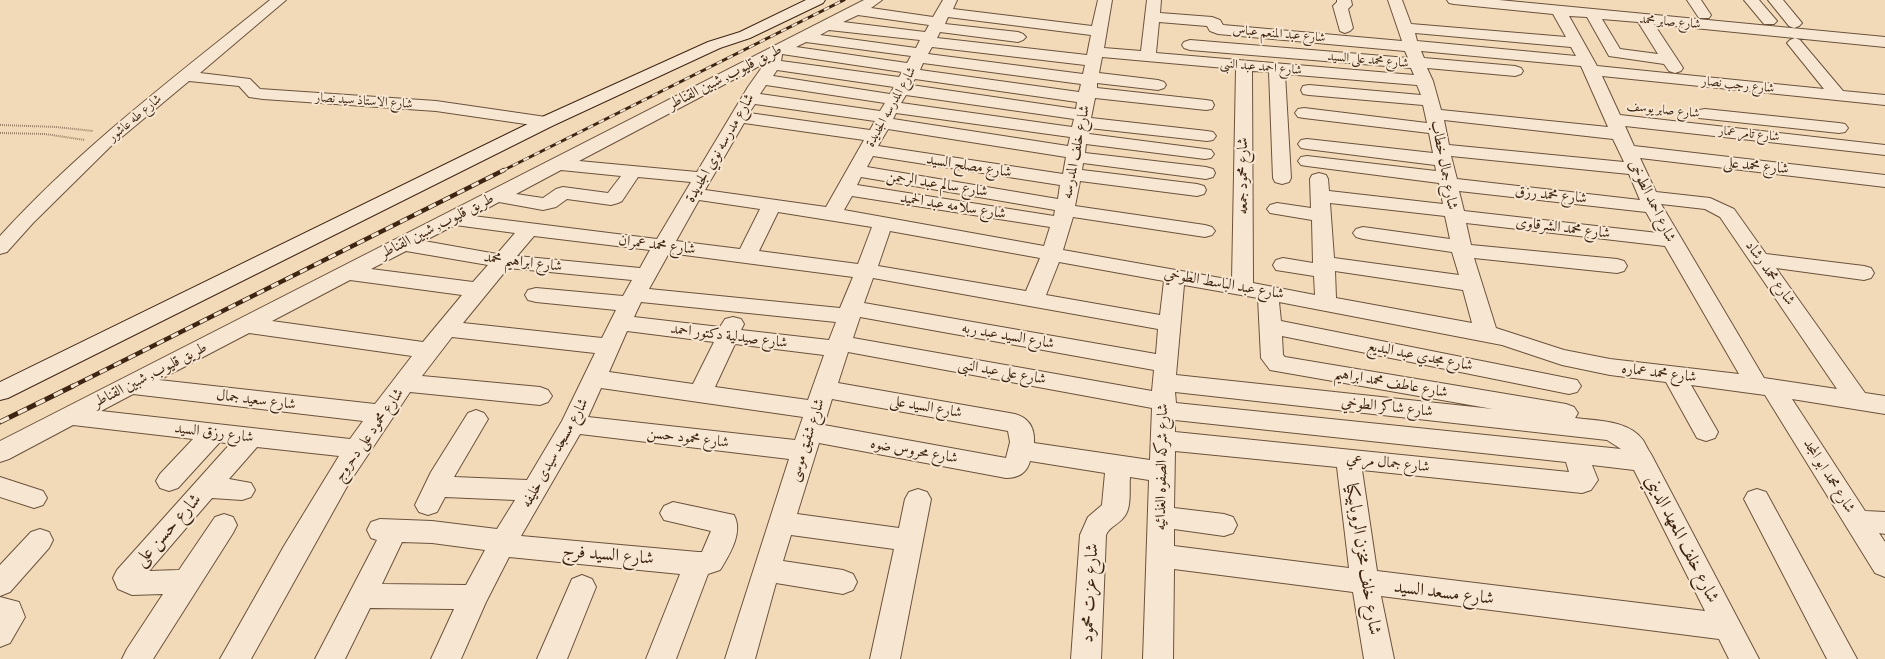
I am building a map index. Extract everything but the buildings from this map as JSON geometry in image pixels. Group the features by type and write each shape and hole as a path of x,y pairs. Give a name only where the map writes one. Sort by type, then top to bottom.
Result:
{"street":[{"name":"شارع طه عاشور","path":"0,248 26,219 110,138 279,0"},
{"name":"طريق قليوب, شبين القناطر","path":"714,45 735,31 802,0"},
{"name":"طريق قليوب, شبين القناطر","path":"0,392 546,122 714,45 745,35 818,0"},
{"name":"طريق قليوب, شبين القناطر","path":"0,452 557,164 775,55 802,37 875,0"},
{"name":"شارع خلف المدرسه","path":"1034,300 1052,253 1064,213 1105,0"},
{"path":"1154,0 1152,17 1159,46"},
{"path":"1344,0 1345,5 1340,6 1345,28"},
{"name":"شارع جمال خطاب","path":"1395,0 1425,81 1434,115 1441,155 1462,248 1486,333"},
{"path":"1694,0 1704,15"},
{"path":"1751,0 1768,21"},
{"path":"1775,0 1794,23"},
{"name":"شارع صابر محمد","path":"1457,3 1519,18 1559,10 1584,9 1885,42"},
{"path":"1032,9 1086,102 1197,190"},
{"path":"1584,9 1615,54 1670,60"},
{"path":"855,10 911,72"},
{"name":"شارع احمد الطوخى","path":"1559,10 1589,66 1651,202 1672,241 1765,386"},
{"path":"1640,14 1704,15 1860,29"},
{"path":"1640,14 1682,79"},
{"path":"1218,16 1269,27 1345,28 1412,47 1515,71"},
{"name":"شارع عبد المنعم عباس","path":"1152,17 1212,22 1218,29 1269,27 1412,47"},
{"path":"1412,47 1519,18 1576,43"},
{"path":"827,25 911,72"},
{"path":"1269,27 1270,52"},
{"path":"802,37 911,72 1086,102 1206,98"},
{"path":"739,117 1035,39"},
{"path":"1058,42 1086,102"},
{"path":"1796,43 1838,95"},
{"name":"شارع احمد عبد النبى","path":"1086,102 1159,46 1244,65 1425,81"},
{"name":"شارع محمد على السيد","path":"1159,46 1270,52 1412,47"},
{"name":"شارع رجب نصار","path":"1412,47 1589,66 1682,79 1885,100"},
{"path":"775,55 911,72 1086,102 1207,136"},
{"name":"شارع مدرسه نوي الجديدة","path":"662,245 762,80 775,55"},
{"name":"شارع محمود جمعه","path":"1242,288 1244,65"},
{"path":"1277,68 1282,178"},
{"path":"762,80 911,72 1086,102 1205,154"},
{"path":"750,98 911,72 1086,102 1206,173"},
{"name":"شارع مصلح السيد","path":"911,72 1086,102"},
{"name":"شارع المدرسه الجديدة","path":"832,214 911,72"},
{"name":"شارع الاستاذ سيد نصار","path":"185,76 244,82 255,93 436,106 546,122"},
{"path":"1309,90 1434,115"},
{"path":"1304,113 1434,115"},
{"name":"شارع تامر عمار","path":"1434,115 1613,119 1835,136 1885,150"},
{"path":"1835,136 1854,177"},
{"name":"شارع محمد على","path":"1628,151 1885,181"},
{"name":"شارع محمد رزق","path":"1441,155 1307,152 1447,181 1651,202"},
{"path":"1441,155 1636,169"},
{"name":"شارع عبد الباسط الطوخي","path":"557,164 633,171 772,204 1175,275 1486,333 1524,343 1562,357"},
{"path":"495,196 543,204 549,203 564,192 611,199 615,197 633,171"},
{"name":"شارع سالم عبد الرحمن","path":"856,171 1064,213"},
{"name":"شارع سلامه عبد الحميد","path":"846,189 1064,213"},
{"path":"1320,197 1326,303"},
{"name":"شارع محمد الشرقاوى","path":"1277,208 1320,197 1672,241"},
{"name":"شارع محمد رشاد","path":"1651,202 1710,204 1727,212 1762,260 1857,400"},
{"path":"747,256 772,204"},
{"path":"1064,213 1205,231"},
{"name":"شارع محمد عمران","path":"450,219 865,271 1170,324"},
{"name":"شارع شفيق موسى","path":"740,659 766,570 814,420 850,312 883,224"},
{"name":"شارع محمود على دحروج","path":"235,659 330,492 357,449 446,329 529,230"},
{"path":"1363,233 1462,248 1617,266"},
{"name":"شارع ابراهيم محمد","path":"402,244 502,261 632,299"},
{"name":"شارع مسجد سيدى خليفه","path":"446,659 474,597 503,543 536,490 573,424 596,379 632,299 662,245"},
{"path":"1762,260 1864,274"},
{"path":"1283,265 1324,267 1472,284"},
{"path":"347,273 478,290"},
{"name":"شارع شركه الصفوه الغذائيه","path":"1158,659 1164,389 1175,275"},
{"name":"شارع عاطف محمد ابراهيم","path":"1268,293 1272,358 1278,364 1581,422"},
{"path":"536,295 632,299"},
{"name":"شارع السيد عبد ربه","path":"632,299 850,312 1164,389"},
{"name":"شارع صيدلية دكتور احمد","path":"632,299 727,336 839,346"},
{"path":"700,394 742,305"},
{"path":"246,325 430,351"},
{"name":"شارع مجدي عبد البديع","path":"1270,326 1569,386"},
{"path":"446,329 610,347"},
{"name":"شارع على عبد النبى","path":"839,346 1164,389"},
{"path":"1562,357 1569,386 1581,422"},
{"name":"شارع محمد عماره","path":"1562,357 1610,367 1765,386 1885,405"},
{"path":"1674,375 1706,432"},
{"path":"596,379 700,394 814,420"},
{"path":"406,383 540,396"},
{"name":"شارع سعيد جمال","path":"130,385 382,414"},
{"name":"شارع محمد ابو المجد","path":"1765,386 1857,520 1885,565"},
{"path":"1164,389 1576,455 1642,461"},
{"name":"شارع شاكر الطوخي","path":"1164,389 1581,422 1610,431"},
{"name":"شارع رزق السيد","path":"71,416 357,449"},
{"path":"476,419 440,479 434,495 442,486 536,490"},
{"name":"شارع محمود حسن","path":"573,424 814,420"},
{"name":"شارع محروس ضوه","path":"814,420 1006,468 1012,468 1020,449"},
{"name":"شارع السيد على","path":"814,420 1015,423 1021,426 1020,449"},
{"name":"شارع خلف المعهد الديني","path":"1610,431 1630,441 1642,461 1744,659"},
{"path":"169,481 214,433"},
{"name":"شارع حسن على","path":"187,582 132,583 128,581 127,578 251,437"},
{"name":"شارع جمال مرعي","path":"1163,440 1582,483 1585,480 1576,455"},
{"path":"1020,449 1162,472"},
{"name":"شارع خلف مخزن الروبابيكيا","path":"1348,459 1365,583 1379,659"},
{"name":"شارع عزت محمود","path":"1086,659 1093,535 1098,525 1115,510 1118,465"},
{"path":"0,487 34,498"},
{"path":"206,487 242,490"},
{"path":"886,659 918,499"},
{"path":"1757,499 1842,659"},
{"path":"661,659 705,562 726,528 725,523 673,513"},
{"path":"1161,517 1224,525"},
{"path":"1857,520 1885,523"},
{"path":"781,523 909,540"},
{"path":"137,659 224,525"},
{"name":"شارع السيد فرج","path":"362,596 387,530 468,536 503,543 705,562"},
{"path":"0,609 40,540"},
{"name":"شارع مسعد السيد","path":"1160,556 1365,583 1728,627"},
{"path":"766,570 843,582"},
{"path":"552,659 582,587"},
{"path":"330,659 362,596 474,597"}],"path":[{"path":"0,126 56,126 110,138"},
{"path":"0,133 110,138"}],"railway":[{"path":"504,170 844,0"},
{"path":"73,386 504,170"},
{"path":"0,422 73,386"}]}
